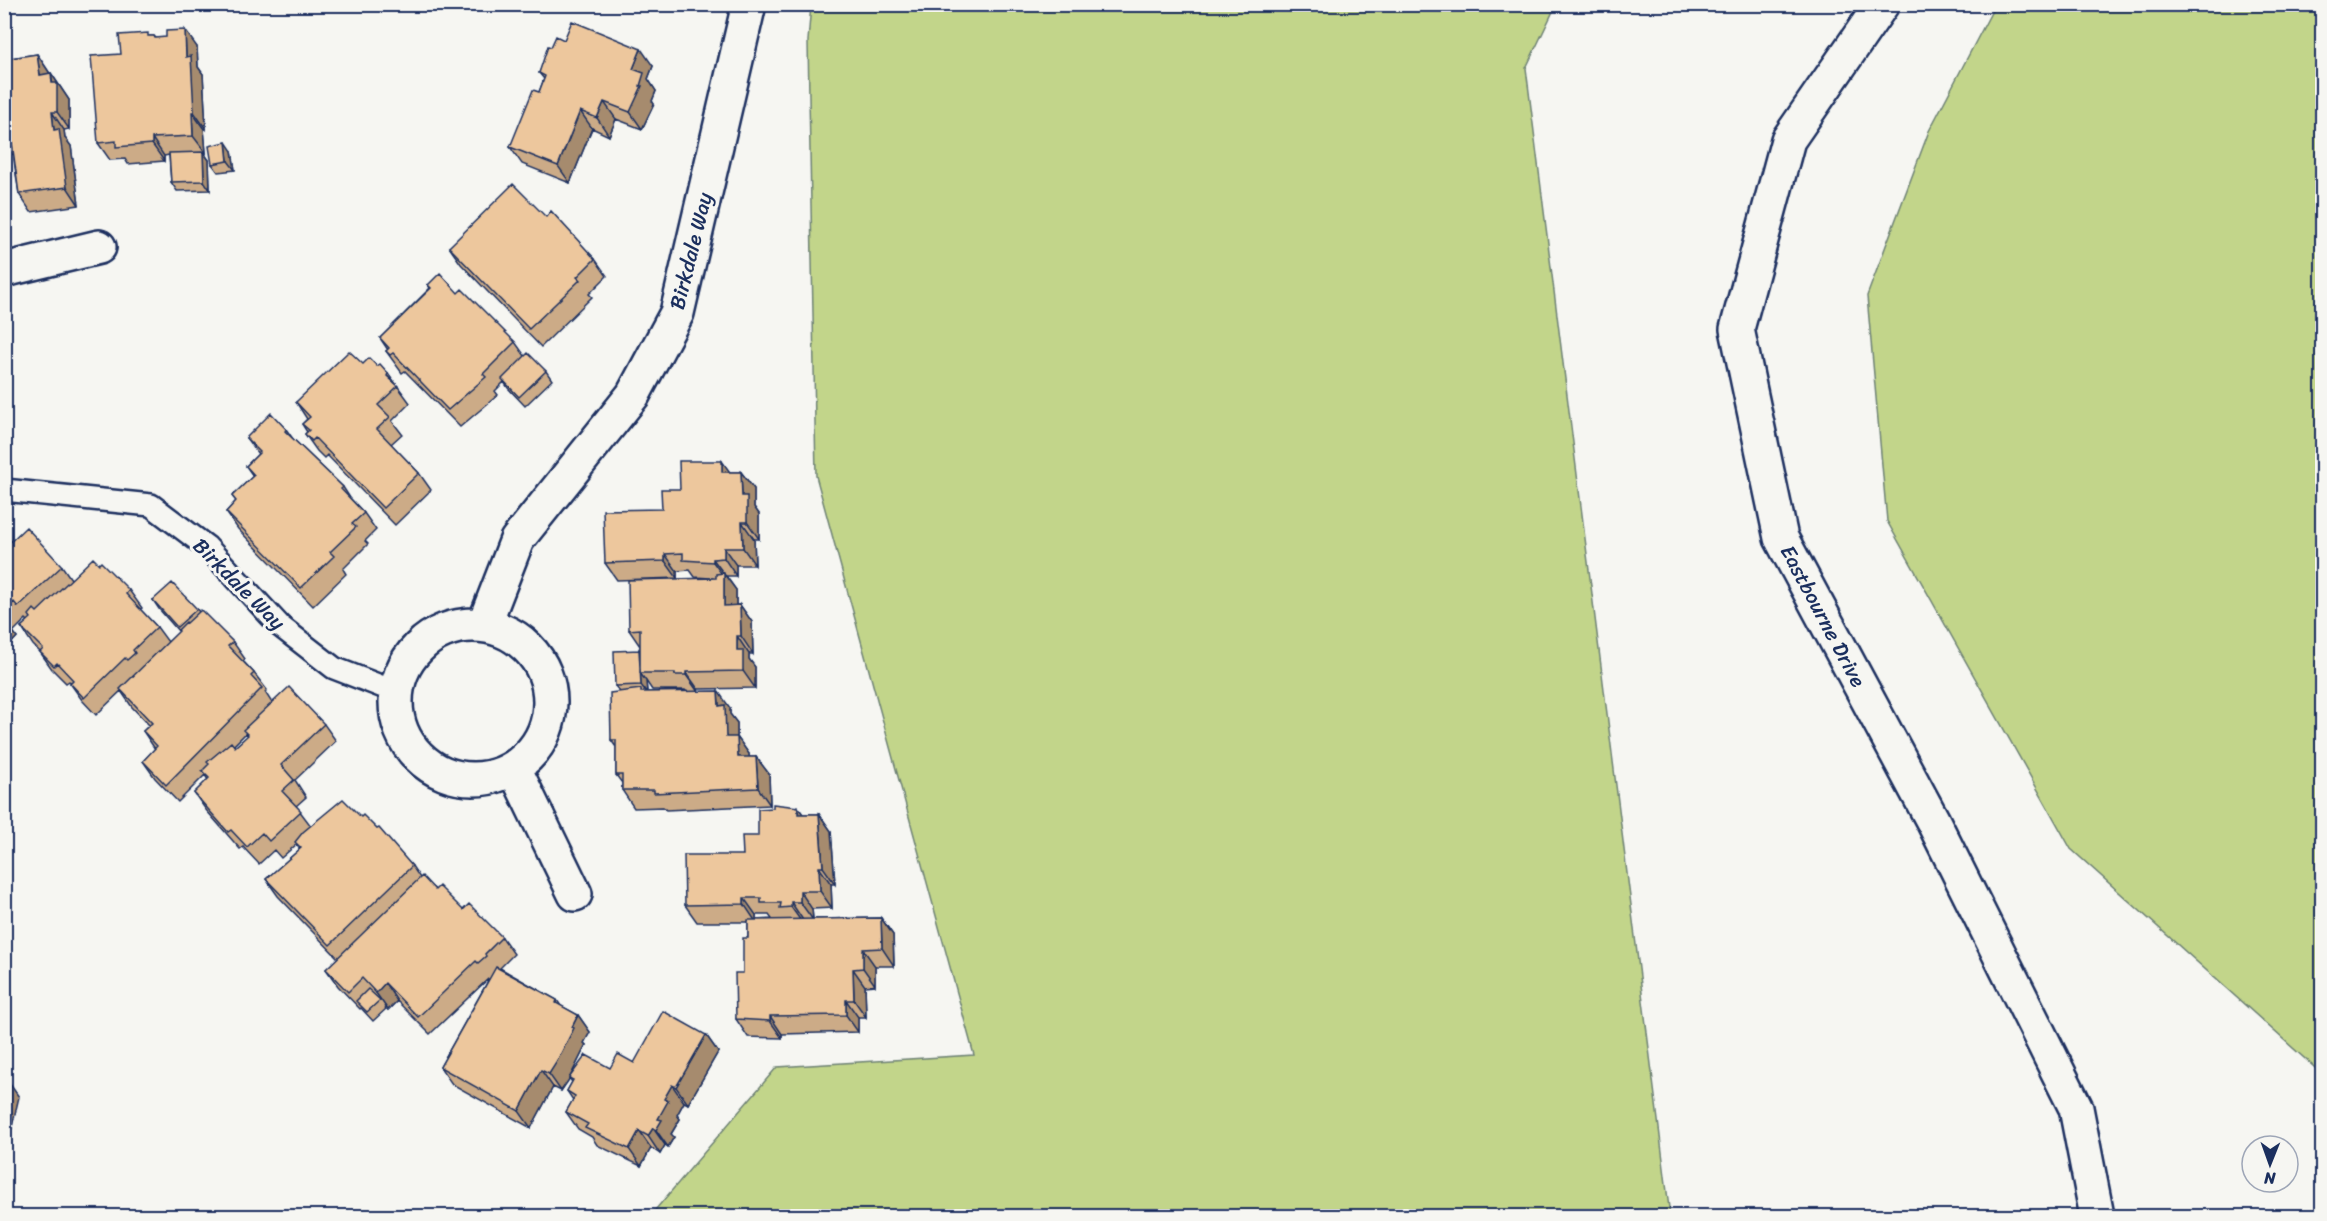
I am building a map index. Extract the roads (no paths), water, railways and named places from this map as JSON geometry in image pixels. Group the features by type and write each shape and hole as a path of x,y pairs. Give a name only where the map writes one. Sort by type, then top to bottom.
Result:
{"street":[{"name":"Birkdale Way","path":"484,625 517,540 633,396 677,313 749,4"},
{"name":"Eastbourne Drive","path":"1882,4 1788,140 1737,329 1781,538 1933,821 2076,1108 2097,1216"},
{"path":"4,270 99,247"},
{"path":"463,624 484,625 507,631 527,645 542,664 550,686 551,710 545,733 532,753 514,768 496,776 477,779 457,778 423,761 410,746 401,729 396,711 396,692 401,672 411,654 426,640 444,630 463,624"},
{"path":"514,768 575,894"}],"lane":[{"name":"Birkdale Way","path":"4,490 151,505 207,547 280,626 334,668 396,692"}]}
